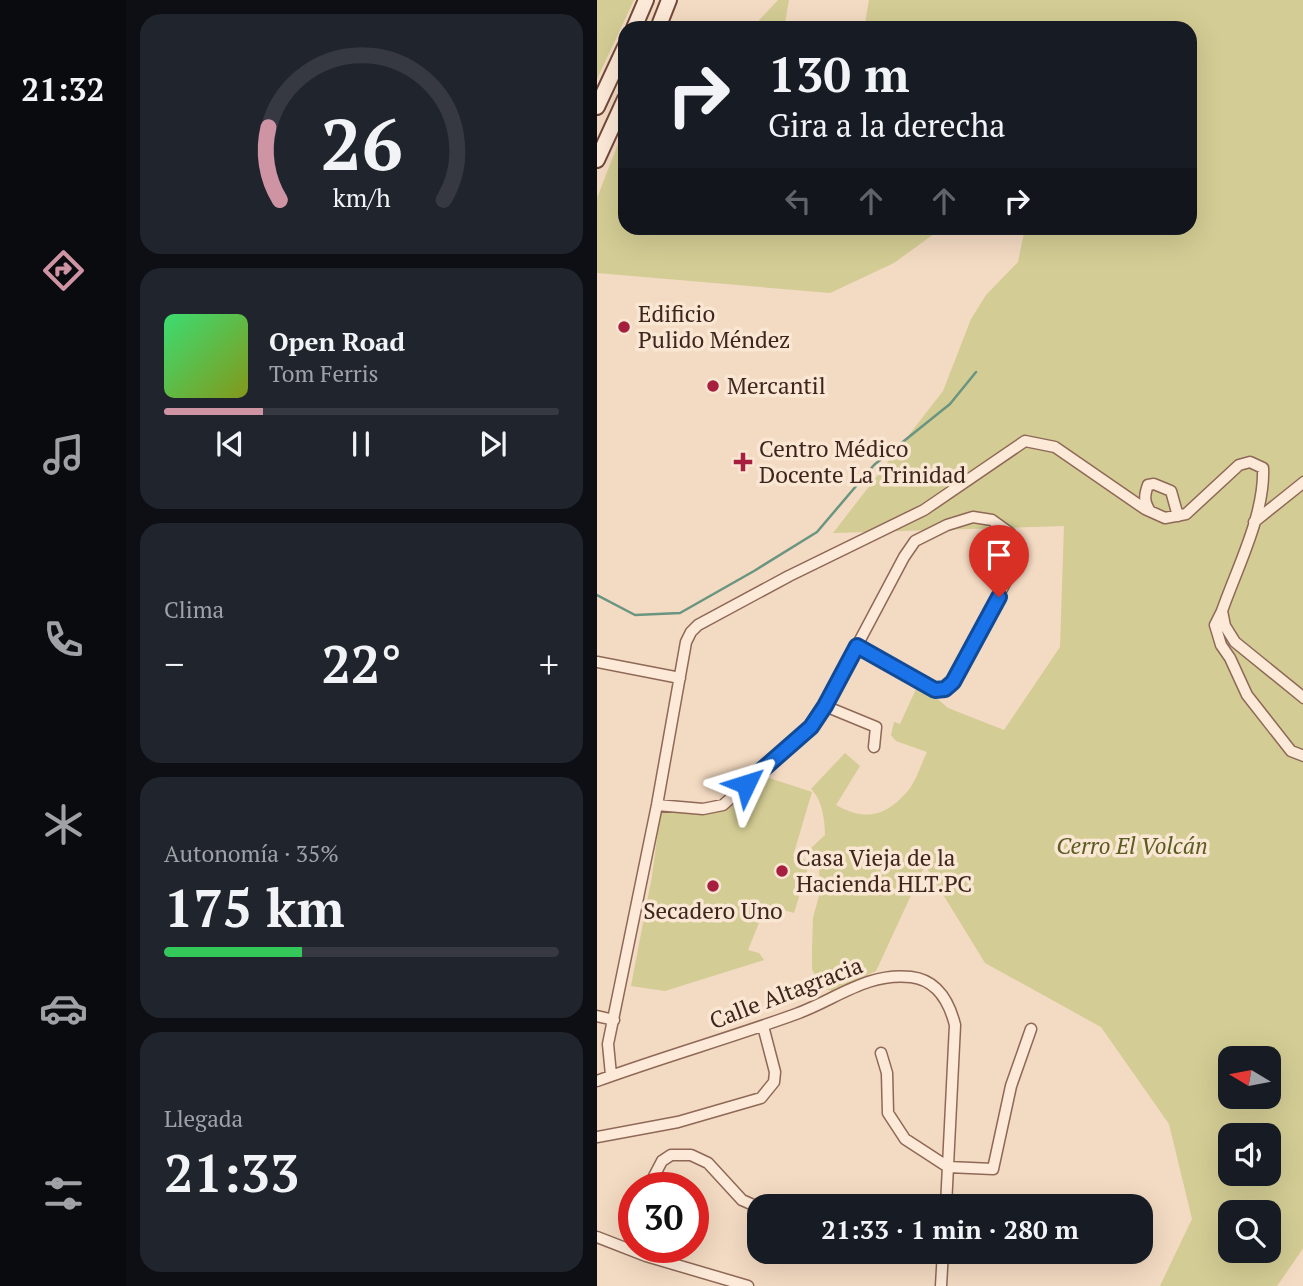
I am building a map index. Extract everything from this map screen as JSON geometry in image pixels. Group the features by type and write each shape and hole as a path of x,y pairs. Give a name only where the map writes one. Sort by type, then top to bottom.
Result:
{"main road":[{"path":"637,21 647,0"},
{"path":"661,21 669,0"},
{"path":"597,107 618,62"},
{"path":"597,160 618,114"}],"street":[{"path":"611,1075 609,1044 657,805 686,642 691,632 699,625 789,576 924,510 1025,441 1055,447 1150,512 1166,518 1186,514 1239,465 1250,462 1263,468 1264,483 1254,522 1215,625 1221,645 1247,695 1291,751 1303,756"},
{"path":"1254,522 1303,482"},
{"path":"1150,512 1145,503 1145,493 1148,485 1154,484 1171,491 1178,516"},
{"path":"657,805 703,809 723,805 811,727 825,706 904,556 915,541 947,525 973,517 993,520 1010,533 1015,553 1012,570 963,666 945,689 935,690 857,646"},
{"path":"1222,611 1225,625 1235,642 1303,698"},
{"path":"597,662 680,678"},
{"path":"825,706 876,727 874,747"},
{"name":"Calle Altagracia","path":"597,1081 800,1013 854,986 883,976 914,977 934,986 947,1002 955,1024 947,1194"},
{"path":"597,1016 615,1020"},
{"path":"597,1137 677,1122 761,1098 774,1082 775,1072 763,1026"},
{"path":"881,1053 887,1073 888,1113 905,1139 948,1167 993,1169 1011,1086 1031,1028"},
{"path":"656,1172 662,1161 671,1155 691,1155 708,1163 747,1202"},
{"path":"597,1237 647,1256 748,1286"},
{"path":"941,1286 942,1264"}],"green space":[{"path":"597,0 634,0 624,21 618,21 618,34 597,79"},
{"path":"778,0 789,0 785,21 758,21"},
{"name":"Cerro El Volcán","path":"869,0 1303,0 1304,1247 1277,1286 1160,1286 1192,1219 1169,1124 1101,1027 985,963 925,865 876,971 832,991 821,988 812,969 813,918 820,892 819,867 809,850 825,835 820,804 811,789 845,753 860,766 836,805 865,815 891,807 910,788 927,752 896,741 891,735 894,722 900,724 916,689 932,694 948,708 1004,730 1060,647 1064,526 833,533 943,391 971,319 986,295 1018,262 1024,235 1197,235 1197,21 865,21"},
{"path":"618,144 618,235 932,235 894,263 830,293 597,273 597,198"},
{"path":"763,776 812,792 793,856 810,861 794,913 766,905 748,950 759,953 764,960 665,991 631,986 652,876 661,808 714,813"}],"waterway":[{"path":"597,595 635,615 680,613 754,571 817,532 874,465 950,404 976,372"}],"place":[{"name":"Edificio Pulido Méndez","path":"624,327"},
{"name":"Mercantil","path":"713,386"},
{"name":"Centro Médico Docente La Trinidad","path":"743,462"},
{"name":"Casa Vieja de la Hacienda HLT.PC","path":"782,871"},
{"name":"Secadero Uno","path":"713,886"}],"route":[{"path":"746,784 811,727 857,646 935,690 945,689 963,666 999,597"}]}
